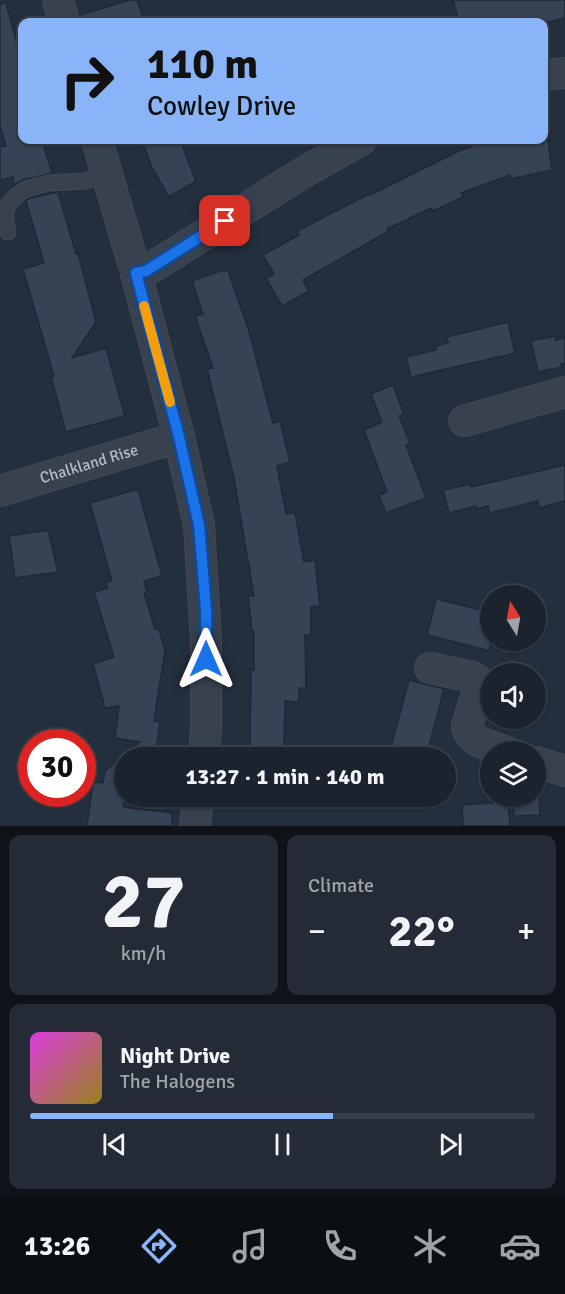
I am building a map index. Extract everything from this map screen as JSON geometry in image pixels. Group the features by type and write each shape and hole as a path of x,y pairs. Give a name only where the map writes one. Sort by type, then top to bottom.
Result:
{"street":[{"path":"58,0 63,18"},
{"path":"548,75 565,73"},
{"path":"98,144 136,273 179,437 199,525 207,641 204,747"},
{"path":"136,273 146,271 265,196 354,144"},
{"path":"464,421 565,392"},
{"name":"Chalkland Rise","path":"0,491 179,437"},
{"path":"430,668 477,680 478,688 468,730 473,738 480,741"},
{"path":"546,765 565,771"},
{"path":"195,826 197,807"}],"lane":[{"path":"8,232 5,214 9,204 26,189 48,183 67,180 85,181 107,176"}],"building":[{"path":"137,0 144,18 80,18 80,15"},
{"path":"453,0 565,0 565,18 549,22 548,18 458,18"},
{"path":"6,3 18,47 18,144 43,144 52,173 23,180 14,185 13,177 0,180 0,147 6,146 0,126 0,4"},
{"path":"548,140 552,170 511,179 510,175 461,193 463,197 433,211 431,208 387,229 389,231 303,280 309,291 282,306 266,278 274,274 263,255 299,235 297,231 461,150 479,144 548,144"},
{"path":"143,144 182,144 196,181 169,197 152,168"},
{"path":"58,192 76,254 78,253 96,322 72,358 106,348 125,416 66,432 51,377 54,376 23,269 44,263 26,201 30,198"},
{"path":"220,271 228,271 249,331 273,423 280,421 290,462 277,466 286,514 295,513 304,562 315,560 320,606 311,607 311,635 305,635 306,688 299,688 299,702 285,701 284,746 250,746 254,631 252,631 248,596 254,596 234,478 207,369 213,368 195,316 203,314 192,281"},
{"path":"508,322 515,353 411,377 406,357 436,350 435,346 448,343 447,337"},
{"path":"555,336 556,340 565,338 565,363 561,364 562,367 538,372 531,341"},
{"path":"393,385 404,414 399,416 410,443 406,445 426,498 386,513 379,495 387,492 364,430 382,422 371,394"},
{"path":"565,465 565,501 539,508 538,501 490,513 488,506 476,509 476,506 449,513 443,490 471,484 471,487"},
{"path":"138,489 162,576 144,581 147,592 144,593 155,629 159,629 165,651 154,721 160,722 157,747 134,747 140,742 115,738 119,706 105,708 93,664 114,657 94,592 108,588 106,582 112,581 90,503"},
{"path":"48,530 58,572 15,578 9,536"},
{"path":"436,599 480,610 480,648 427,635"},
{"path":"409,680 444,689 429,747 391,747"},
{"path":"114,764 114,807 172,813 172,826 87,826 90,807 96,807 96,782 103,783 105,771"},
{"path":"480,804 480,807 508,807 510,826 463,826 462,805"},
{"path":"514,807 540,807 540,815 514,816"}],"slow traffic":[{"path":"144,306 170,402"}],"route":[{"path":"206,659 206,609 199,525 179,437 136,273 146,271 225,221"}]}
